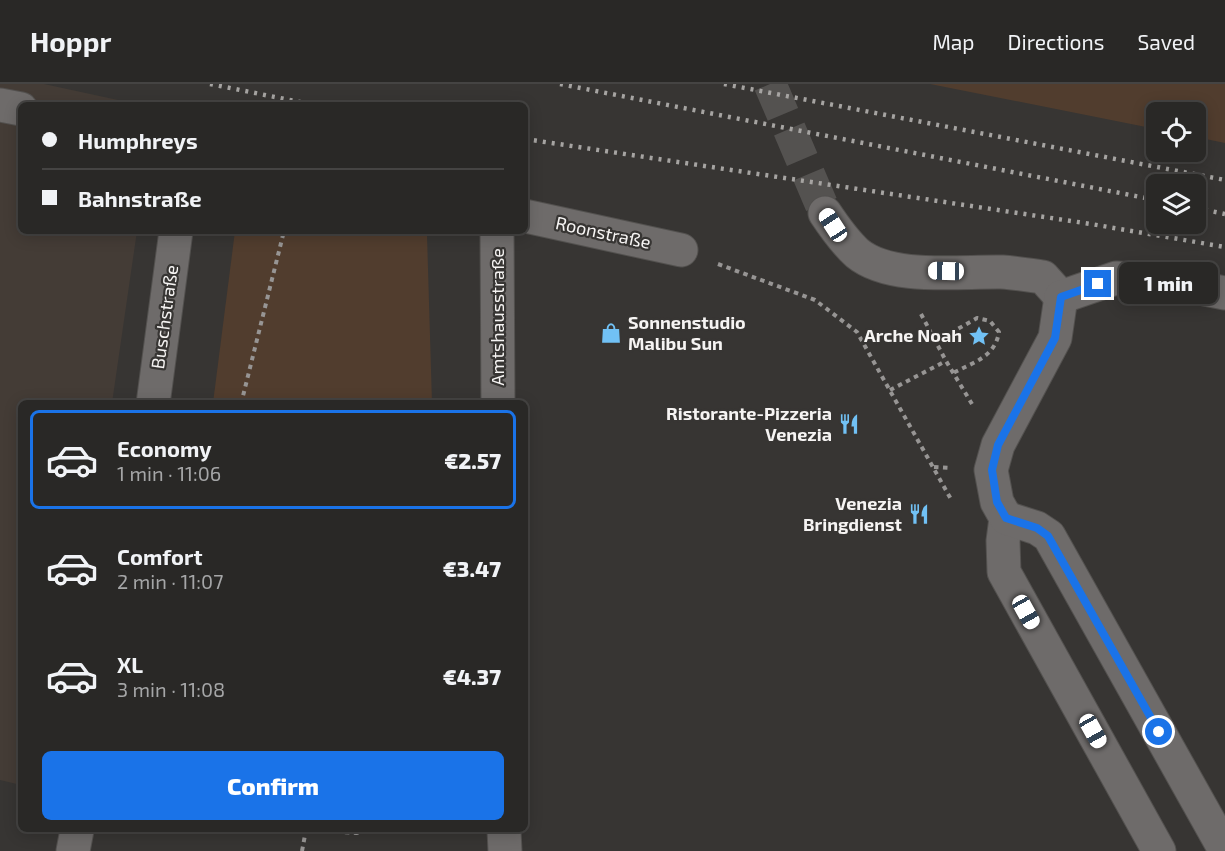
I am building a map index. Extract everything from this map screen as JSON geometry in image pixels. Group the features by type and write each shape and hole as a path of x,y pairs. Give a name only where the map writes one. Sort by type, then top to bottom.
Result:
{"street":[{"path":"0,105 18,108"},
{"path":"825,213 841,236 859,254 880,265 904,271 1004,273 1043,277 1061,297"},
{"name":"Roonstraße","path":"528,217 681,250"},
{"name":"Buschstraße","path":"154,400 176,234"},
{"name":"Amtshausstraße","path":"497,234 498,400"},
{"path":"1061,297 1116,278 1160,280 1225,293"},
{"path":"1061,297 1055,338 998,445 992,470 997,502 1006,518 1003,542 1004,572 1159,851"},
{"path":"1006,518 1037,528 1048,536 1225,850"},
{"path":"73,851 77,832"},
{"path":"504,832 505,851"}],"path":[{"path":"242,400 283,234"},
{"path":"681,250 815,300 857,332 933,467"},
{"path":"923,317 968,397"},
{"path":"935,342 977,318 990,321 999,332 997,344 989,355 953,373"},
{"path":"890,390 946,361"},
{"path":"302,851 307,832"},
{"path":"340,832 364,832"}],"shaded area":[{"path":"0,84 44,84 127,102 18,102 18,234 137,234 112,400 18,400 18,784 0,780"},
{"path":"930,84 1225,84 1225,143 1206,139 1206,102 1146,102 1146,127"},
{"path":"235,234 427,235 432,400 213,400"}],"tunnel":[{"path":"770,84 825,213"}],"railway":[{"path":"210,84 300,102"},
{"path":"560,84 1146,198"},
{"path":"724,84 1225,180"},
{"path":"528,139 1091,224 1225,247"},
{"path":"1206,210 1225,214"}],"place":[{"name":"Sonnenstudio Malibu Sun","path":"611,333"},
{"name":"Arche Noah","path":"979,336"},
{"name":"Ristorante-Pizzeria Venezia","path":"849,424"},
{"name":"Venezia Bringdienst","path":"919,514"}],"route":[{"path":"1098,284 1061,297 1055,338 998,445 992,470 997,502 1006,518 1037,528 1048,536 1159,732"}]}
